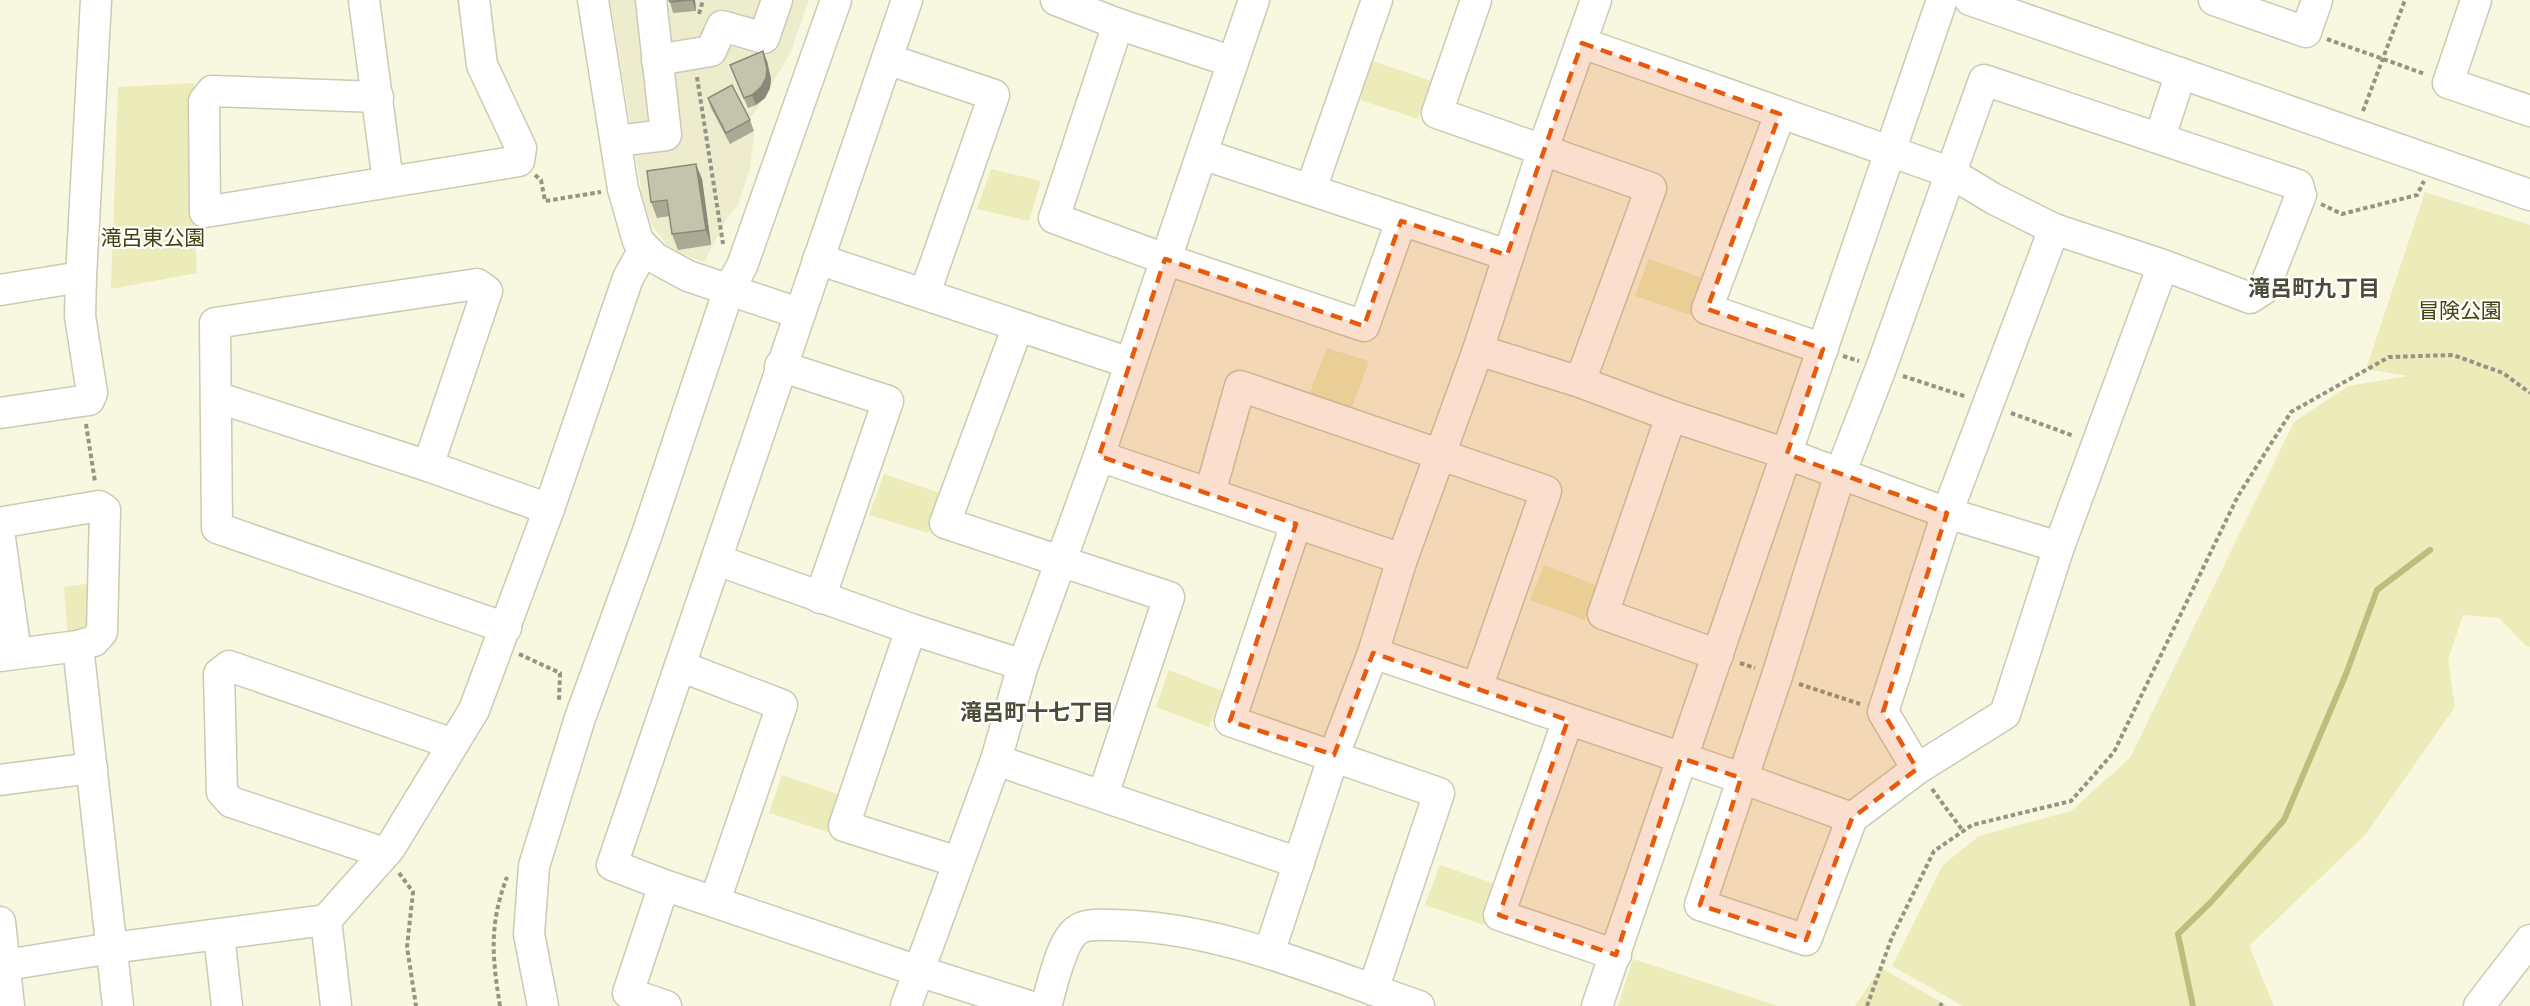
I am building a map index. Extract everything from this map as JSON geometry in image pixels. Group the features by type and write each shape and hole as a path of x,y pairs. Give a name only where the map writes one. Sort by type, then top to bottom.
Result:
{"street":[{"path":"0,413 89,400 92,393 80,316 96,0"},
{"path":"364,0 388,182"},
{"path":"378,97 212,91 204,101 206,212 519,161 521,148 482,65 474,0"},
{"path":"593,0 623,189 634,232 644,249 677,271 735,278 798,313"},
{"path":"617,141 666,135 651,0"},
{"path":"657,60 711,51 726,13 764,38 777,0"},
{"path":"543,1006 529,934 534,866 580,718 836,0"},
{"path":"907,0 819,259 798,313 717,560 612,865 664,885 918,971 1029,1006"},
{"path":"1056,0 1118,24 1233,62"},
{"path":"906,1006 996,760 1023,664 1099,456 1254,0"},
{"path":"1311,189 1377,0"},
{"path":"1476,0 1437,113 1651,188 1580,382"},
{"path":"1269,953 1334,755 1373,653 1402,559 1478,350 1507,255 1596,0"},
{"path":"1597,1006 1942,0"},
{"path":"1970,0 2530,195"},
{"path":"2214,0 2306,32 2317,0"},
{"path":"2476,0 2448,83 2530,111"},
{"path":"1118,24 1054,218 1165,259 1364,326 1401,221"},
{"path":"1582,43 1949,172 1994,200 2054,229 2163,265 2250,298 2264,289 2301,195 2298,184 1984,80 1949,172 1881,368 1840,474 1777,676 1700,905 1806,940 1852,818 1917,769 2005,714 2059,547 2163,265"},
{"path":"887,59 994,95 925,293"},
{"path":"2160,137 2181,73"},
{"path":"1780,114 1707,309 1823,349"},
{"path":"1202,154 1507,255"},
{"path":"1917,769 1883,712 1947,513 2054,229"},
{"path":"3,966 112,948 326,920 390,848 474,710 549,509 628,278 644,249"},
{"path":"819,259 1130,363"},
{"path":"0,290 81,277"},
{"path":"428,466 488,291 477,284 215,323 217,528 503,637"},
{"path":"1018,326 945,523 1169,597 1103,795"},
{"path":"1478,350 1580,382 1947,513 2059,547"},
{"path":"780,366 888,401 820,598"},
{"path":"1210,493 1240,386 1546,491 1477,688"},
{"path":"216,397 428,466 549,509"},
{"path":"1671,416 1603,614 1718,655"},
{"path":"1099,456 1402,559"},
{"path":"0,528 4,522 99,506 105,510 102,632 94,641 78,646 8,654 0,538"},
{"path":"1296,524 1230,721 1439,793 1373,990"},
{"path":"717,560 911,629 1023,664"},
{"path":"911,629 844,826 958,862"},
{"path":"78,646 118,1006"},
{"path":"1373,653 1852,818"},
{"path":"384,853 231,802 222,792 219,674 229,666 453,744"},
{"path":"680,666 782,705 715,901"},
{"path":"1568,720 1499,915 1616,955"},
{"path":"996,760 1299,864"},
{"path":"0,780 92,768"},
{"path":"664,885 627,993 666,1006"},
{"path":"326,920 336,1006"},
{"path":"0,922 9,1006"},
{"path":"1046,1006 1067,941 1077,930 1093,925 1137,925 1181,930 1269,953 1419,1006"},
{"path":"219,935 227,1006"},
{"path":"2479,1006 2530,940"}],"path":[{"path":"703,0 692,37 725,260 735,278"},
{"path":"2354,135 2405,0"},
{"path":"2306,32 2448,83"},
{"path":"519,161 541,180 545,201 623,189"},
{"path":"2301,195 2342,214 2416,195 2434,163"},
{"path":"1823,349 2097,445"},
{"path":"1867,1006 1892,937 1934,851 1972,825 2071,801 2114,752 2238,496 2291,412 2389,357 2453,355 2503,373 2530,393"},
{"path":"82,401 99,506"},
{"path":"503,637 560,673 559,704 580,718"},
{"path":"1718,655 1883,712"},
{"path":"1917,769 1963,831"},
{"path":"384,853 413,892 407,946 417,1006"},
{"path":"500,1006 492,938 497,904 510,867 534,866"}],"highlighted area":[{"path":"1582,43 1780,114 1707,309 1823,349 1787,454 1947,513 1883,712 1917,769 1852,818 1806,940 1700,905 1741,778 1681,758 1616,955 1499,915 1568,720 1373,653 1334,755 1230,721 1296,524 1099,456 1165,259 1364,326 1401,221 1507,255"}],"shaded area":[{"path":"610,0 809,0 790,54 754,114 747,119 754,134 750,169 738,205 726,220 704,262 668,246 653,227 644,207"}],"green space":[{"path":"1373,61 1431,81 1418,119 1360,100"},
{"name":"滝呂東公園","path":"194,83 194,215 197,273 111,289 118,87"},
{"path":"991,169 1041,181 1029,221 977,209"},
{"name":"冒険公園","path":"2425,192 2530,225 2530,647 2525,645 2499,618 2463,615 2448,660 2455,707 2365,835 2249,946 2274,1006 1963,1006 1892,966 1943,865 1979,836 2071,811 2130,758 2294,422 2348,386 2408,376 2366,369"},
{"path":"1649,259 1705,279 1691,315 1635,296"},
{"path":"1327,348 1369,361 1348,419 1305,405"},
{"path":"884,474 943,494 928,533 869,515"},
{"path":"1544,565 1598,586 1585,620 1530,600"},
{"path":"92,583 93,622 83,633 68,637 64,587"},
{"path":"1169,670 1223,691 1209,727 1156,707"},
{"path":"782,775 841,795 828,832 769,813"},
{"path":"1440,865 1498,885 1484,925 1425,905"},
{"path":"1633,959 1778,1006 1618,1006"},
{"path":"1881,968 1948,1006 1855,1006"}],"building":[{"path":"669,0 692,0 670,2"},
{"path":"763,51 767,69 766,78 761,87 752,95 744,98 730,65"},
{"path":"732,85 750,120 726,133 708,98"},
{"path":"696,164 706,230 672,234 667,200 651,202 647,171"}],"waterway":[{"path":"2193,1006 2178,934 2211,902 2284,820 2346,674 2377,590 2430,550"}],"district":[{"name":"滝呂町九丁目","path":"2314,288"},
{"name":"滝呂町十七丁目","path":"1037,712"}]}
